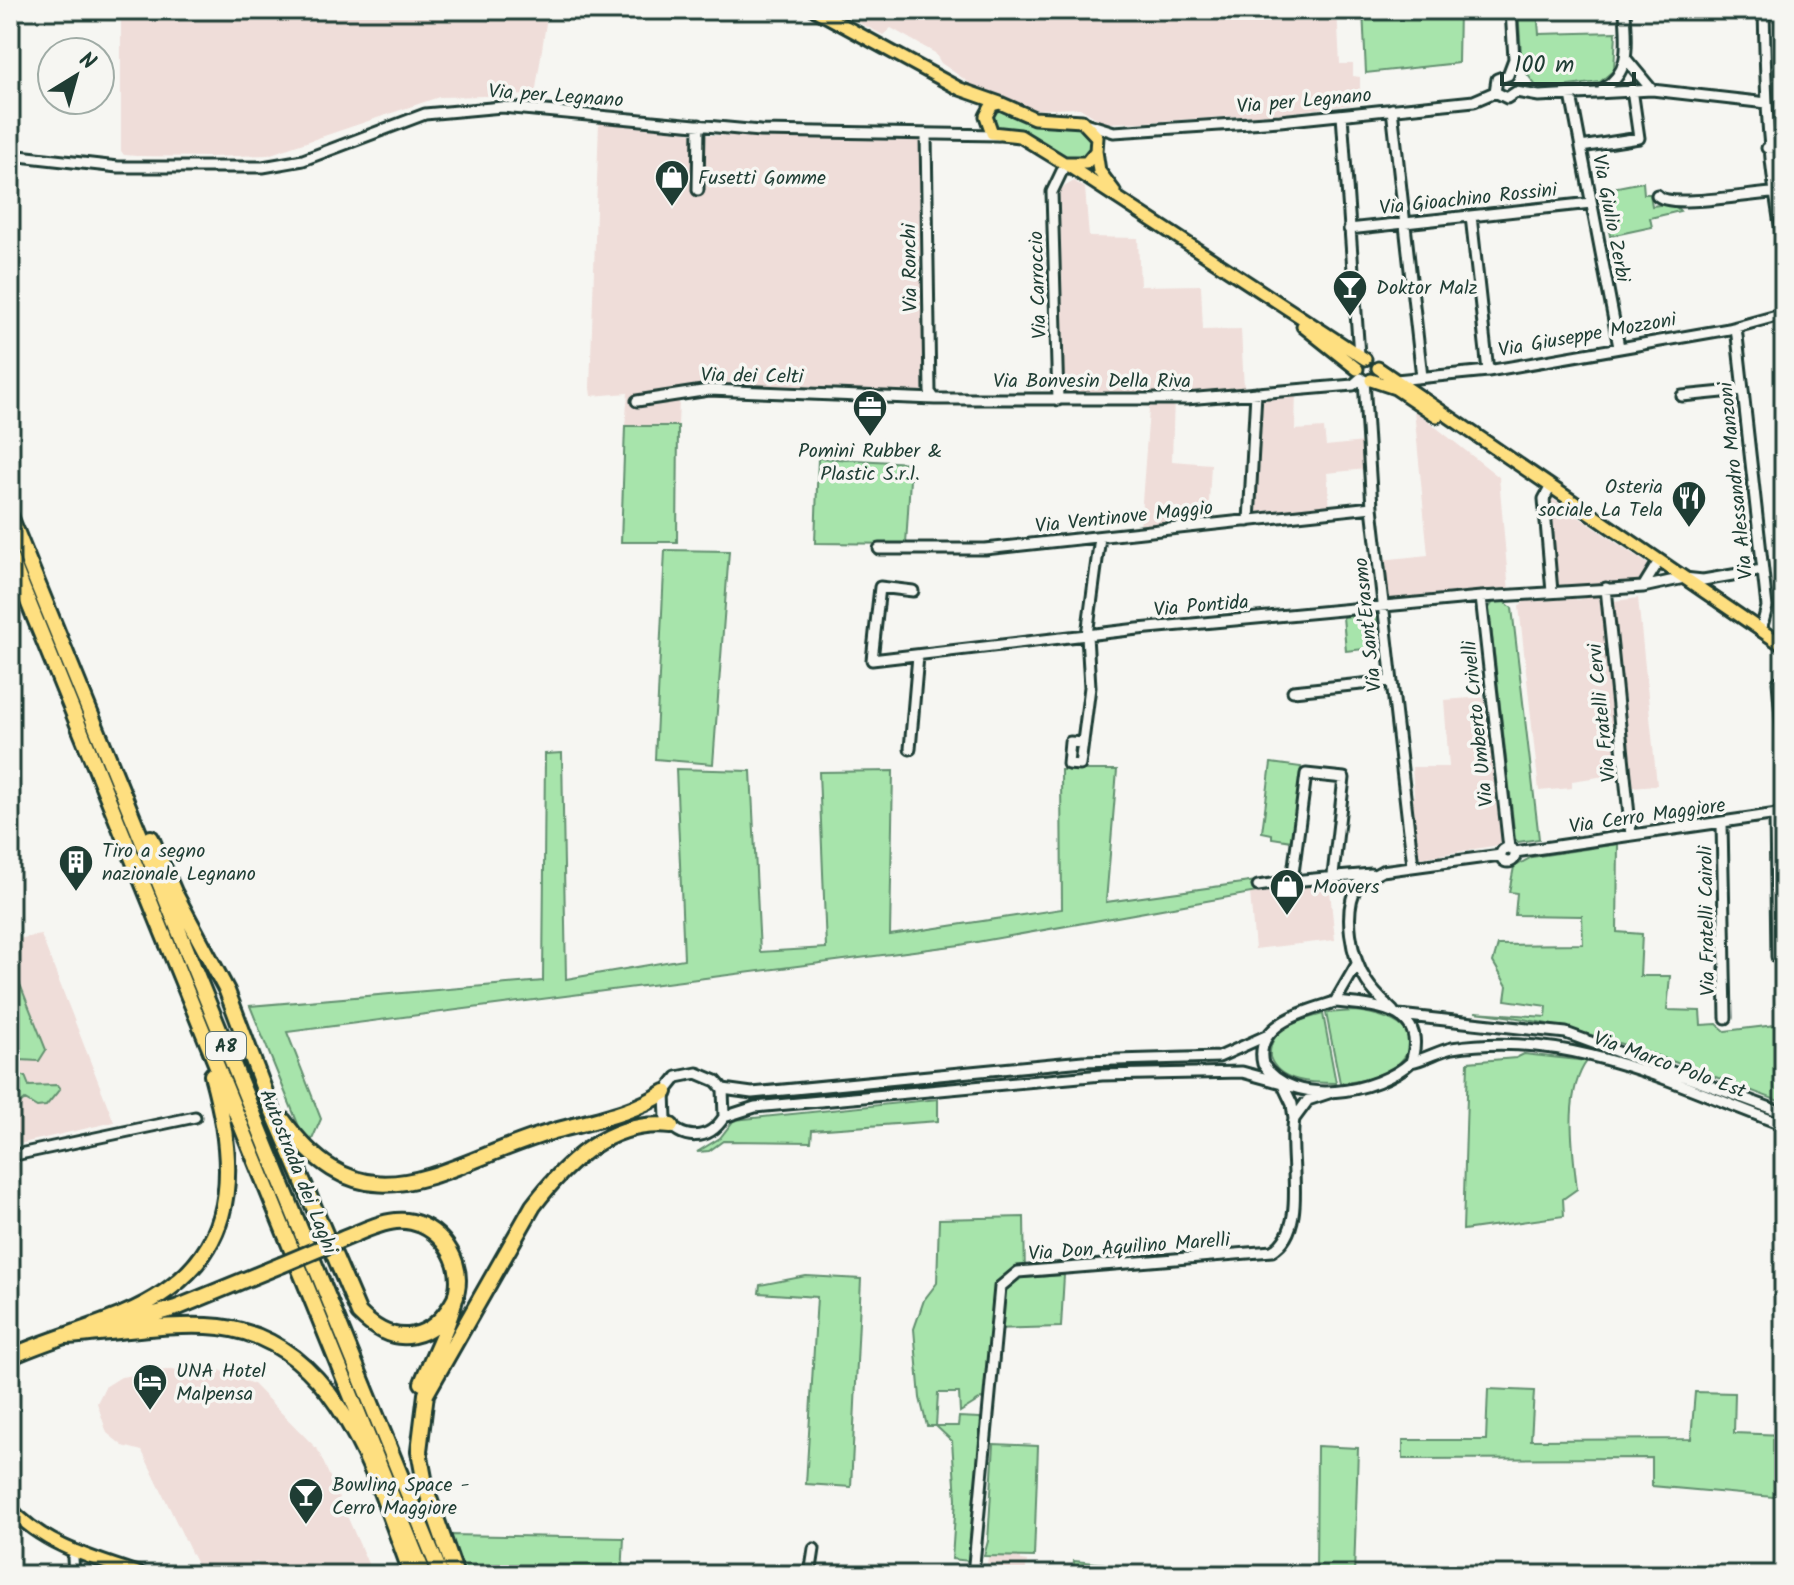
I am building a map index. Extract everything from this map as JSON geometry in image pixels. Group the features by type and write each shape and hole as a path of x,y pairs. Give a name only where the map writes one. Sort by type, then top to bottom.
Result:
{"highway":[{"name":"Autostrada dei Laghi","path":"10,516 441,1575"},
{"name":"Autostrada dei Laghi","path":"10,557 424,1575"},
{"path":"105,749 153,841 174,892 206,946 359,1313 385,1333 410,1336 423,1333 440,1321 456,1297"},
{"path":"10,1357 125,1314 170,1289 200,1260 219,1224 229,1173 226,1126 196,1017"},
{"path":"246,1040 283,1120 311,1156 348,1177 372,1182 402,1184 427,1179 528,1139 637,1108 665,1092"},
{"path":"426,1489 419,1451 426,1394 533,1206 554,1179 599,1142 633,1127 671,1126"},
{"path":"66,1336 176,1308 382,1223 400,1221 427,1228 441,1238 455,1262 459,1281 456,1297 415,1405 414,1455 456,1575"},
{"path":"66,1336 215,1327 252,1334 287,1353 315,1376 343,1413 366,1459 412,1575"},
{"path":"10,1348 34,1347"}],"main road":[{"path":"815,10 960,89 1034,118 1075,119 1087,124 1097,148 1099,171 1120,197"},
{"path":"960,89 986,119 992,133 1020,136 1063,167 1120,197 1288,312 1374,362 1378,368 1499,453 1784,646"},
{"path":"986,119 992,105 1000,103"},
{"path":"1063,167 1086,163 1097,148"},
{"path":"1288,312 1363,377 1395,388 1499,453"},
{"path":"1362,357 1363,377"},
{"path":"1363,377 1378,368"},
{"path":"10,1508 45,1536 120,1571"},
{"path":"10,1520 73,1558 143,1575"}],"street":[{"path":"1511,10 1514,59 1508,75 1497,79 1495,92 1507,98 1516,92 1539,96 1632,89 1767,103"},
{"path":"1599,90 1613,81 1627,60 1625,10"},
{"path":"1764,10 1767,148 1772,193 1783,238"},
{"path":"1627,60 1652,90"},
{"path":"1508,75 1516,81 1516,92"},
{"path":"1581,147 1639,138 1632,89"},
{"name":"Via per Legnano","path":"1087,124 1114,132 1342,115 1474,101 1495,92"},
{"name":"Via Giulio Zerbi","path":"1571,95 1619,347"},
{"name":"Via per Legnano","path":"10,155 118,167 263,167 303,160 411,118 480,108 548,109 800,133 998,135"},
{"path":"1392,109 1422,377"},
{"path":"1342,115 1349,229 1362,357"},
{"path":"966,134 980,130 986,119"},
{"path":"698,190 699,125"},
{"path":"1097,148 1114,132"},
{"name":"Via Ronchi","path":"926,135 926,300 930,392 935,399"},
{"path":"1767,148 1784,147"},
{"name":"Via Carroccio","path":"1058,400 1052,192 1063,167"},
{"path":"1657,195 1664,201 1686,202 1772,193"},
{"name":"Via Gioachino Rossini","path":"1349,229 1591,203"},
{"path":"1471,216 1488,371"},
{"name":"Via Giuseppe Mozzoni","path":"1396,380 1488,371 1736,327 1784,314"},
{"name":"Via Alessandro Manzoni","path":"1736,327 1767,607 1761,630"},
{"name":"Via Bonvesin Della Riva","path":"819,394 935,399 1186,399 1353,385 1363,377"},
{"name":"Via Sant'Erasmo","path":"1363,377 1372,507 1413,866"},
{"name":"Via dei Celti","path":"637,401 709,390 819,394"},
{"path":"1682,396 1743,390"},
{"path":"1249,521 1256,393"},
{"path":"1550,488 1544,499 1552,592"},
{"name":"Via Ventinove Maggio","path":"879,549 960,551 1372,507"},
{"path":"1083,743 1090,687 1087,635 1100,537"},
{"path":"1643,587 1659,561"},
{"name":"Via Pontida","path":"913,591 880,587 872,660 1087,635 1481,597 1643,587 1684,578 1703,580 1762,570"},
{"name":"Via Fratelli Cervi","path":"1606,588 1631,835"},
{"name":"Via Umberto Crivelli","path":"1481,597 1508,852"},
{"path":"910,749 918,656"},
{"path":"1293,691 1391,681"},
{"path":"1778,682 1784,750"},
{"path":"1292,881 1306,774 1344,778 1333,875"},
{"path":"1777,957 1780,814"},
{"name":"Via Cerro Maggiore","path":"1258,886 1333,875 1371,874 1780,814"},
{"name":"Via Fratelli Cairoli","path":"1722,824 1726,1018"},
{"path":"1371,874 1358,884 1350,906 1357,964 1368,984 1409,1023 1415,1035 1411,1062"},
{"path":"1333,1003 1357,964"},
{"path":"1332,1092 1242,1072 1102,1075 755,1107 724,1117 710,1132 700,1136 679,1133 671,1126 663,1110 665,1092 677,1077 697,1073 707,1075 723,1089 752,1093 1083,1061 1219,1057 1268,1035 1292,1016 1333,1003 1566,1033 1784,1113"},
{"name":"Via Don Aquilino Marelli","path":"973,1575 1000,1287 1018,1272 1272,1251 1287,1238 1293,1221 1294,1119 1292,1104 1282,1083 1263,1064 1263,1045 1268,1035"},
{"name":"Via Marco Polo Est","path":"1332,1092 1394,1076 1411,1062 1451,1049 1570,1048 1609,1058 1784,1125"},
{"path":"723,1089 724,1117"},
{"path":"1294,1119 1308,1100 1332,1092"},
{"path":"10,1156 195,1117"},
{"path":"810,1575 814,1549"},
{"path":"73,1558 74,1575"}],"shaded area":[{"path":"121,10 548,10 535,95 439,97 268,155 210,157 137,156 124,155 121,151"},
{"path":"834,10 1337,10 1340,64 1353,64 1353,76 1360,77 1360,103 1286,113 1104,123 1080,108 1026,110 1006,98 991,98 941,63 935,53 891,28 883,35"},
{"path":"599,121 709,135 926,139 934,406 820,399 709,398 679,400 678,426 625,426 628,393 591,396 590,388"},
{"path":"1074,181 1085,188 1089,237 1138,238 1140,286 1201,285 1203,330 1241,329 1244,390 1174,396 1172,461 1211,464 1208,521 1140,528 1150,397 1058,398 1059,190"},
{"path":"1296,391 1295,430 1324,428 1326,446 1364,442 1366,469 1327,473 1330,509 1252,518 1258,395"},
{"path":"1414,410 1499,477 1509,592 1386,605 1381,560 1428,555"},
{"path":"1548,496 1652,567 1640,587 1555,589"},
{"path":"1599,594 1603,597 1619,774 1572,781 1572,788 1539,791 1519,606 1524,601 1573,596 1577,600"},
{"path":"1638,598 1657,785 1631,787 1614,601"},
{"path":"1484,697 1503,841 1499,845 1420,858 1416,853 1410,801 1414,797 1412,767 1449,767 1444,700"},
{"path":"1329,881 1335,940 1255,949 1250,893"},
{"path":"41,935 114,1122 10,1146 10,940"},
{"path":"215,1368 253,1384 318,1450 373,1575 263,1575 257,1562 215,1575 202,1575 142,1451 123,1446 107,1433 97,1403 105,1387 121,1377 166,1370"},
{"path":"988,1556 1021,1556 1021,1560 1027,1561 1025,1575 986,1575"}],"green space":[{"path":"1363,10 1459,10 1458,63 1366,73"},
{"path":"1518,10 1537,10 1539,34 1616,32 1614,70 1600,82 1545,89 1536,86 1522,67"},
{"path":"997,109 1036,124 1081,125 1091,141 1090,150 1076,162 1023,131 997,129 992,115"},
{"path":"1643,182 1644,194 1650,194 1652,206 1673,203 1680,211 1650,218 1652,227 1610,236 1602,190"},
{"path":"625,426 678,426 677,542 621,542"},
{"path":"818,458 911,463 906,544 815,543"},
{"path":"665,550 729,551 713,764 655,759"},
{"path":"1503,601 1512,608 1539,839 1518,842 1515,839 1489,608 1493,602"},
{"path":"1376,614 1383,647 1346,651 1343,617"},
{"path":"562,753 566,979 684,959 676,769 751,771 760,952 826,948 819,772 893,771 890,935 1062,909 1061,770 1117,770 1106,902 1257,881 1257,892 960,945 287,1032 321,1119 311,1142 300,1129 250,1006 543,981 545,754"},
{"path":"1271,763 1301,767 1292,841 1272,838 1272,834 1262,832"},
{"path":"1618,844 1617,932 1642,934 1640,976 1670,976 1667,1010 1700,1011 1701,1025 1717,1024 1725,1031 1784,1024 1784,1103 1632,1047 1555,1026 1475,1012 1546,1017 1547,1006 1505,1000 1507,986 1493,962 1498,945 1583,944 1582,916 1515,915 1517,893 1509,892 1514,867 1532,857"},
{"path":"10,959 46,1050 39,1061 19,1060 10,1065"},
{"path":"1354,1011 1384,1017 1402,1027 1410,1038 1408,1050 1400,1062 1384,1072 1364,1080 1340,1083 1326,1013"},
{"path":"1323,1014 1336,1083 1298,1080 1281,1072 1270,1057 1274,1038 1287,1026"},
{"path":"1524,1054 1587,1061 1580,1074 1572,1106 1577,1189 1563,1199 1564,1216 1463,1230 1468,1062 1516,1058"},
{"path":"10,1073 25,1076 29,1086 57,1085 60,1089 46,1106 37,1107 25,1100 10,1112"},
{"path":"938,1099 938,1121 812,1130 811,1142 723,1141 709,1151 697,1152 720,1138 734,1120"},
{"path":"1024,1217 1025,1278 1064,1275 1061,1327 992,1329 984,1397 960,1412 959,1393 938,1393 936,1426 927,1426 920,1398 914,1329 924,1300 937,1283 939,1219"},
{"path":"806,1276 861,1279 851,1487 806,1484 817,1297 759,1293 760,1285"},
{"path":"1488,1389 1534,1391 1531,1440 1691,1439 1695,1392 1735,1393 1734,1433 1784,1435 1784,1498 1652,1486 1652,1458 1403,1459 1403,1440 1486,1440"},
{"path":"959,1417 980,1418 985,1431 969,1561 952,1559 956,1499 952,1441 936,1426 958,1426"},
{"path":"994,1444 1038,1446 1034,1557 984,1556 988,1541"},
{"path":"1317,1446 1358,1448 1354,1575 1316,1575"},
{"path":"450,1535 624,1538 622,1575 464,1575"},
{"path":"1074,1561 1106,1564 1119,1575 1073,1575"}],"place":[{"name":"Fusetti Gomme","path":"672,208"},
{"name":"Doktor Malz","path":"1350,318"},
{"name":"Pomini Rubber & Plastic S.r.l.","path":"870,438"},
{"name":"Osteria sociale La Tela","path":"1689,529"},
{"name":"Tiro a segno nazionale Legnano","path":"76,893"},
{"name":"Moovers","path":"1287,917"},
{"name":"UNA Hotel Malpensa","path":"150,1412"},
{"name":"Bowling Space - Cerro Maggiore","path":"306,1526"}]}
